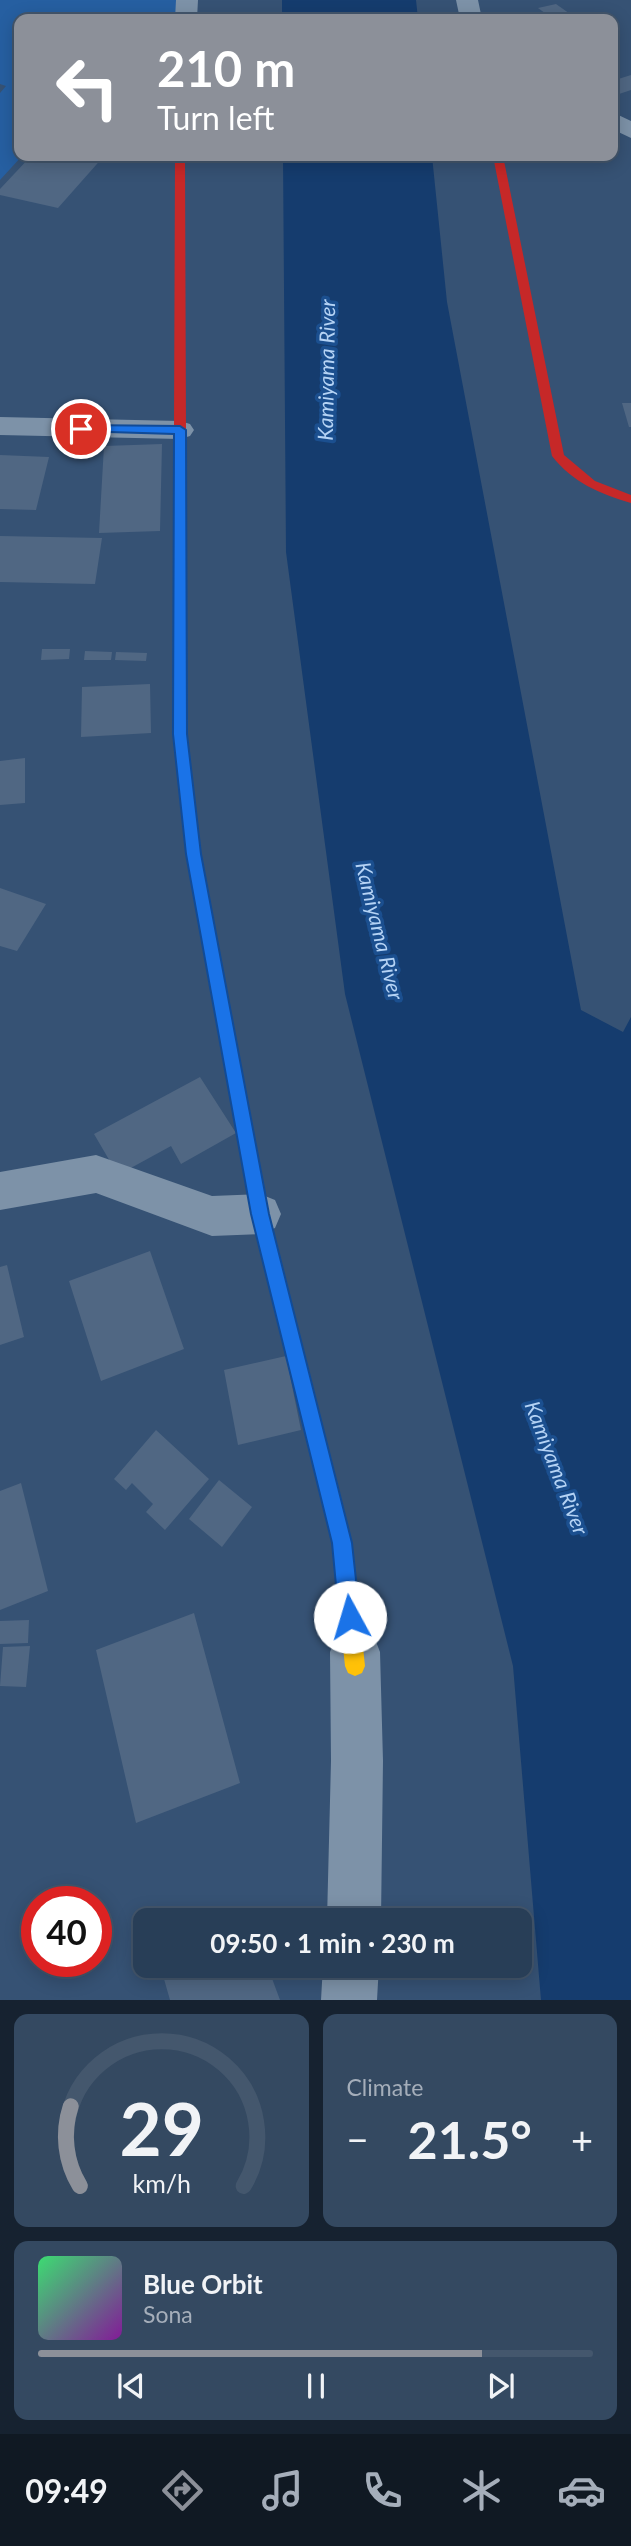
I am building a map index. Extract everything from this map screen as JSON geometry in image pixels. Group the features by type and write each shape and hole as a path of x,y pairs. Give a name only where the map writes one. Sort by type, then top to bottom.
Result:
{"street":[{"path":"180,161 180,734 194,854 260,1214 342,1543 355,1659 357,1761 354,1908"},
{"path":"499,161 558,456 575,477 607,494 631,499"},
{"path":"0,426 180,430"},
{"path":"0,1191 96,1174 212,1216 260,1214"},
{"path":"349,2000 350,1978"}],"shaded area":[{"path":"0,0 177,0 176,14 14,14 14,161 17,161 0,180 0,93 6,86 0,84"}],"water":[{"path":"282,0 416,0 417,14 282,14"},
{"name":"Kamiyama River","path":"283,161 433,161 447,302 581,1010 623,1032 631,1017 631,2000 541,2000 513,1666 345,994 286,552"}],"building":[{"path":"556,4 570,14 546,14 538,8"},
{"path":"631,75 631,90 618,94 618,79"},
{"path":"26,161 100,161 58,208 0,195 0,189"},
{"path":"622,403 631,403 631,427 629,427"},
{"path":"162,444 160,531 99,533 104,446"},
{"path":"0,455 49,457 36,510 0,509"},
{"path":"0,536 102,538 95,584 0,582"},
{"path":"42,649 70,649 69,659 41,660"},
{"path":"85,651 112,652 111,660 84,660"},
{"path":"116,652 147,653 146,661 115,660"},
{"path":"150,684 151,733 81,737 82,687"},
{"path":"25,758 25,803 0,805 0,761"},
{"path":"0,888 46,904 17,951 0,946"},
{"path":"200,1077 236,1133 181,1164 171,1146 118,1175 94,1134"},
{"path":"150,1251 184,1349 101,1381 69,1281"},
{"path":"7,1265 24,1337 0,1345 0,1267"},
{"path":"286,1356 301,1430 238,1445 224,1370"},
{"path":"156,1430 209,1479 165,1530 146,1512 153,1504 132,1483 126,1490 114,1479"},
{"path":"219,1480 252,1507 222,1547 189,1519"},
{"path":"21,1483 48,1591 0,1610 0,1491"},
{"path":"194,1613 240,1783 136,1823 96,1650"},
{"path":"29,1620 28,1643 0,1644 0,1621"},
{"path":"30,1646 26,1687 0,1686 3,1647"},
{"path":"164,1978 272,1978 280,2000 170,2000"}],"traffic: slow":[{"path":"180,433 180,734 187,794"},
{"path":"303,1386 342,1543 355,1666"}],"traffic: jam":[{"path":"180,161 180,433"},
{"path":"499,161 558,456 591,484 631,499"},
{"path":"187,794 194,854 260,1214 303,1386"}],"route":[{"path":"81,429 180,430 180,734 194,854 260,1214 342,1543 350,1617"}]}
